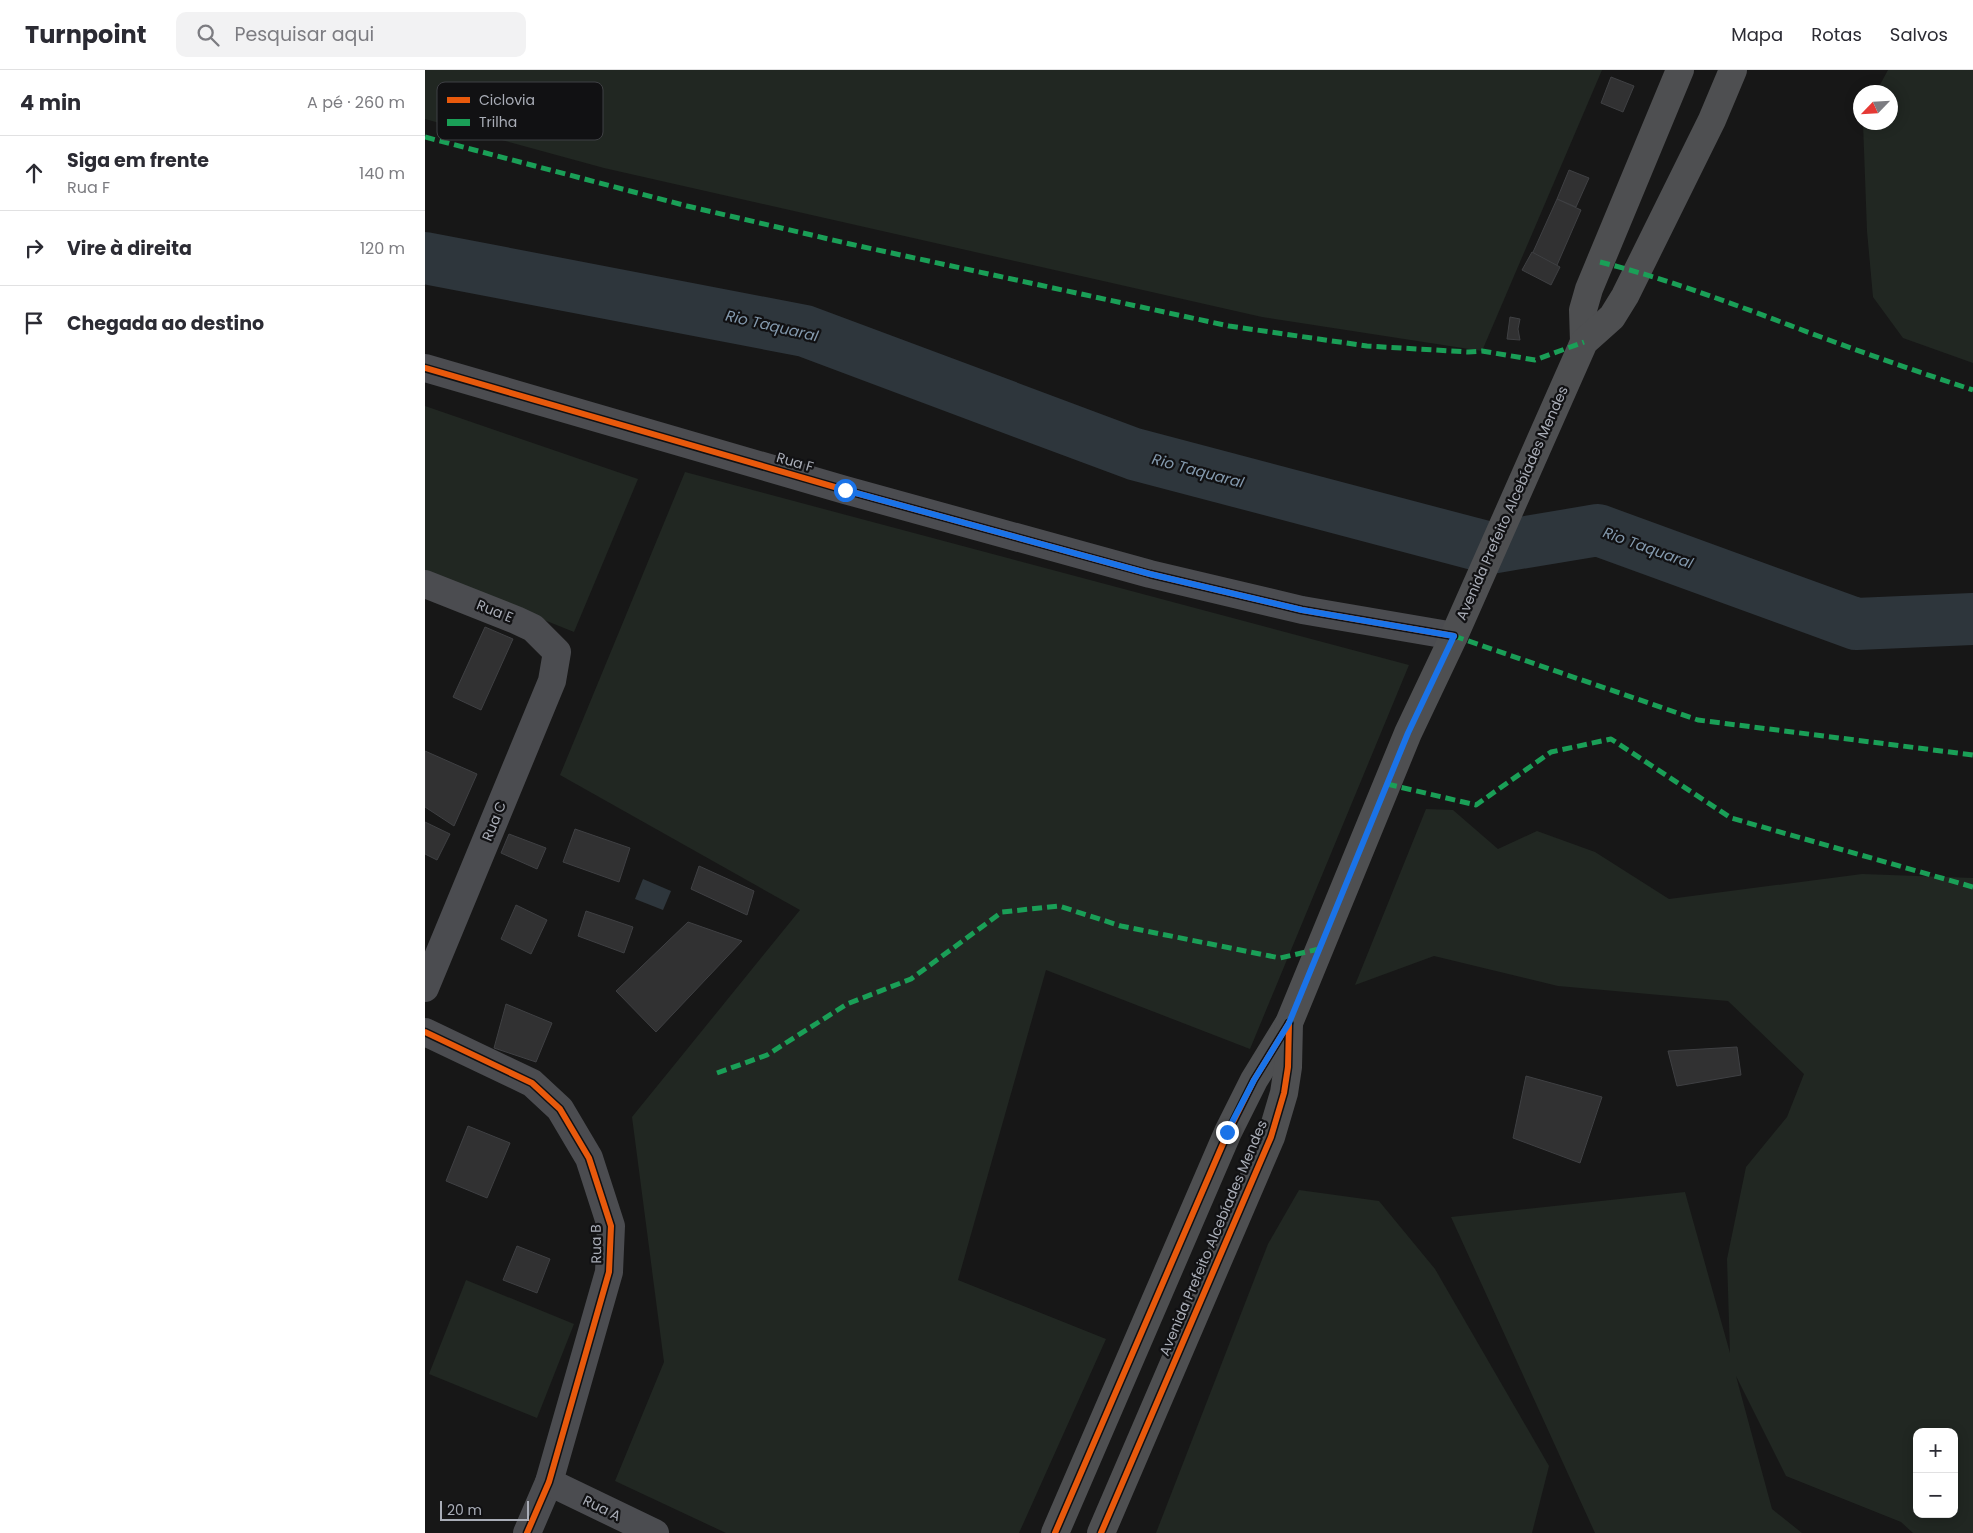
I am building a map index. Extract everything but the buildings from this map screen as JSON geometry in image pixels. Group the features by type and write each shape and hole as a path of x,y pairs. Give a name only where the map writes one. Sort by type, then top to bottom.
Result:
{"main road":[{"name":"Avenida Prefeito Alcebíades Mendes","path":"1584,342 1583,310 1589,290 1680,70"},
{"name":"Avenida Prefeito Alcebíades Mendes","path":"1055,1533 1227,1132 1254,1080 1289,1023 1408,733 1456,631 1584,342 1612,317 1625,296 1712,120 1733,70"},
{"name":"Avenida Prefeito Alcebíades Mendes","path":"1101,1533 1271,1137 1284,1093 1288,1067 1289,1023"},
{"path":"1254,1080 1267,1076 1277,1082 1284,1093"}],"street":[{"name":"Rua F","path":"425,368 845,490 1150,574 1302,610 1456,631"},
{"name":"Rua E","path":"425,584 533,628 557,652"},
{"name":"Rua C","path":"425,988 552,681 557,652"},
{"name":"Rua B","path":"425,1032 532,1083 561,1109 589,1158 611,1226 609,1272 549,1482 527,1533"},
{"name":"Rua A","path":"549,1482 655,1533"}],"shaded area":[{"path":"425,70 1602,70 1482,351 1262,317 604,168 502,140 603,140 603,82 437,82 437,122 425,119"},
{"path":"1888,70 1973,70 1973,363 1903,338 1873,297 1867,231 1863,130 1898,130 1898,85 1880,85"},
{"path":"425,406 638,479 574,632 425,572"},
{"path":"685,472 1409,665 1250,1049 1046,970 958,1280 1106,1339 1019,1533 726,1533 615,1481 664,1362 632,1117 800,910 560,775"},
{"path":"1426,809 1453,810 1498,849 1537,831 1595,852 1669,899 1862,874 1973,878 1973,1533 1913,1533 1901,1522 1786,1476 1736,1376 1772,1509 1802,1533 1595,1533 1451,1217 1685,1192 1730,1353 1727,1259 1746,1167 1787,1117 1804,1074 1728,1001 1558,986 1434,956 1355,985"},
{"path":"643,879 671,891 663,910 635,899"},
{"path":"1299,1190 1379,1201 1435,1269 1549,1466 1532,1533 1156,1533 1268,1244"},
{"path":"466,1280 574,1324 537,1418 429,1374"}],"waterway":[{"name":"Rio Taquaral","path":"425,258 805,331 1134,454 1490,548 1598,530 1856,624 1973,619"}],"marked path":[{"path":"425,137 687,206 850,244 1229,326 1367,346 1468,352 1482,351 1535,360 1584,342"},
{"path":"1600,262 1701,293 1973,390"},
{"path":"1454,636 1698,720 1973,755"},
{"path":"1387,784 1476,805 1551,752 1611,739 1731,818 1973,887"},
{"path":"717,1073 767,1055 847,1004 911,979 1002,912 1059,906 1121,926 1280,958 1319,949"}],"cycle path":[{"path":"425,368 845,490 1150,574 1302,610 1454,636"},
{"path":"1055,1533 1228,1132 1254,1080 1289,1023"},
{"path":"1101,1533 1271,1137 1284,1093 1288,1067 1289,1023"},
{"path":"425,1032 532,1083 560,1109 589,1158 611,1226 609,1272 549,1482 527,1533"}],"route":[{"path":"845,490 1150,574 1302,610 1454,636 1408,733 1289,1023 1254,1080 1227,1132"}]}
